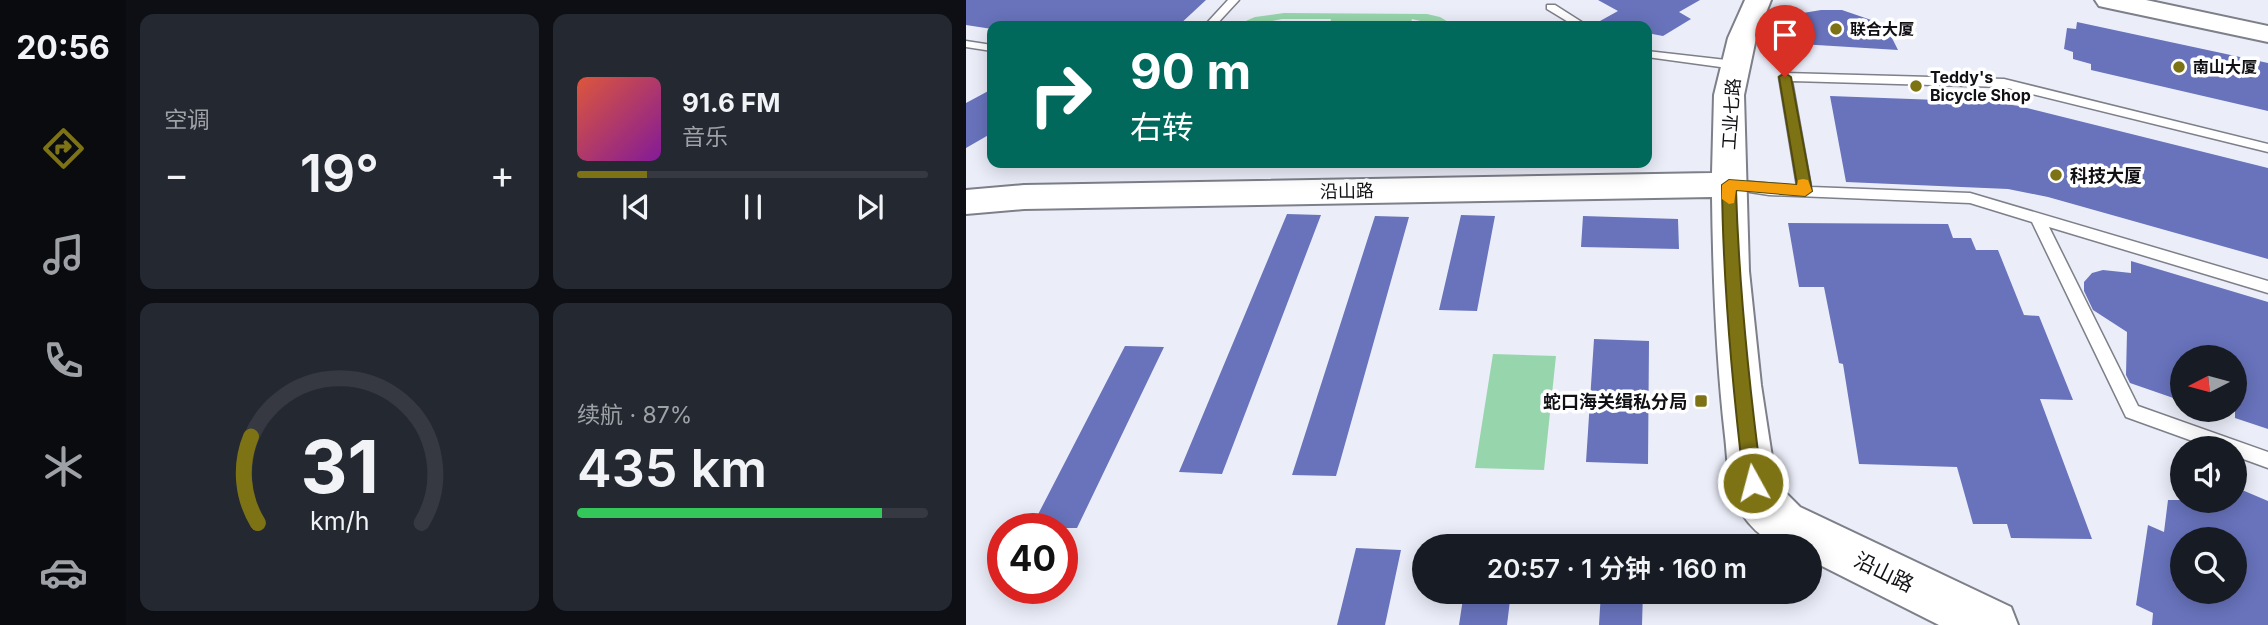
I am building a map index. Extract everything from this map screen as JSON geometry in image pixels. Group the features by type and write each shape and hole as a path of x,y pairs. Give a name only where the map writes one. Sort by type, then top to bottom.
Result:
{"street":[{"name":"工业七路","path":"1753,483 1731,271 1728,116 1735,65 1742,38 1758,0"},
{"path":"2108,0 2268,34"},
{"path":"2171,0 2268,20"},
{"name":"沿山路","path":"966,202 1024,197 1729,185"},
{"name":"沿山路","path":"1753,483 1758,498 1784,523 1993,625"}],"lane":[{"path":"1214,21 1234,0"},
{"path":"1551,7 1574,21"},
{"path":"966,44 987,47"},
{"path":"1652,55 1735,65"},
{"path":"1805,191 1785,77 2004,83 2268,148"},
{"path":"1729,185 1970,198 2268,287"},
{"path":"2038,219 2132,412 2201,436"},
{"path":"2247,452 2268,460"}],"green space":[{"path":"1284,13 1427,14 1447,21 1246,21"},
{"path":"1493,354 1556,356 1544,470 1475,468"}],"building":[{"path":"966,0 1206,0 1183,21 987,21 987,28 966,25"},
{"path":"1598,0 1700,0 1679,12 1691,19 1663,36 1652,34 1652,21 1600,21 1618,11"},
{"name":"联合大厦","path":"1842,10 1877,22 1888,30 1898,50 1784,43 1785,28 1790,19 1803,13"},
{"name":"南山大厦","path":"2077,22 2268,63 2268,111 2091,70 2091,64 2073,59 2073,52 2064,49 2067,28 2076,29"},
{"path":"987,92 987,136 966,148 966,103"},
{"name":"科技大厦","path":"1830,96 1992,102 2019,106 2268,168 2268,259 2048,197 2008,189 1846,182"},
{"path":"1287,214 1321,215 1222,474 1179,472"},
{"path":"1461,215 1495,216 1477,311 1439,310"},
{"path":"1375,216 1409,217 1336,476 1292,475"},
{"path":"1583,216 1678,219 1679,249 1581,247"},
{"path":"1788,223 1948,224 1953,238 1971,238 1976,250 1998,250 2024,315 2039,316 2073,400 2040,399 2092,539 2011,538 2007,524 1973,524 1957,467 1859,464 1843,364 1839,363 1824,287 1799,287"},
{"path":"2131,261 2268,302 2268,429 2247,422 2247,345 2170,345 2170,397 2130,383 2126,375 2127,332 2093,310 2084,291 2084,282 2092,273 2103,270 2131,273"},
{"path":"1594,339 1649,341 1648,464 1586,462"},
{"path":"1125,346 1164,347 1078,526 1078,513 1039,513"},
{"path":"2247,492 2268,501 2268,625 2152,625 2153,613 2136,605 2148,525 2164,532 2168,500 2170,513 2247,513"},
{"path":"1356,548 1401,550 1385,625 1337,625"},
{"path":"1462,604 1510,604 1507,625 1459,625"},
{"path":"1600,604 1643,604 1642,625 1599,625"}],"slow traffic":[{"path":"1729,199 1729,185 1805,191 1803,184"}],"place":[{"name":"联合大厦","path":"1836,29"},
{"name":"南山大厦","path":"2179,67"},
{"name":"Teddy's Bicycle Shop","path":"1916,86"},
{"name":"科技大厦","path":"2056,175"},
{"name":"蛇口海关缉私分局","path":"1701,401"}],"route":[{"path":"1753,483 1731,271 1729,185 1805,191 1785,77"}]}
